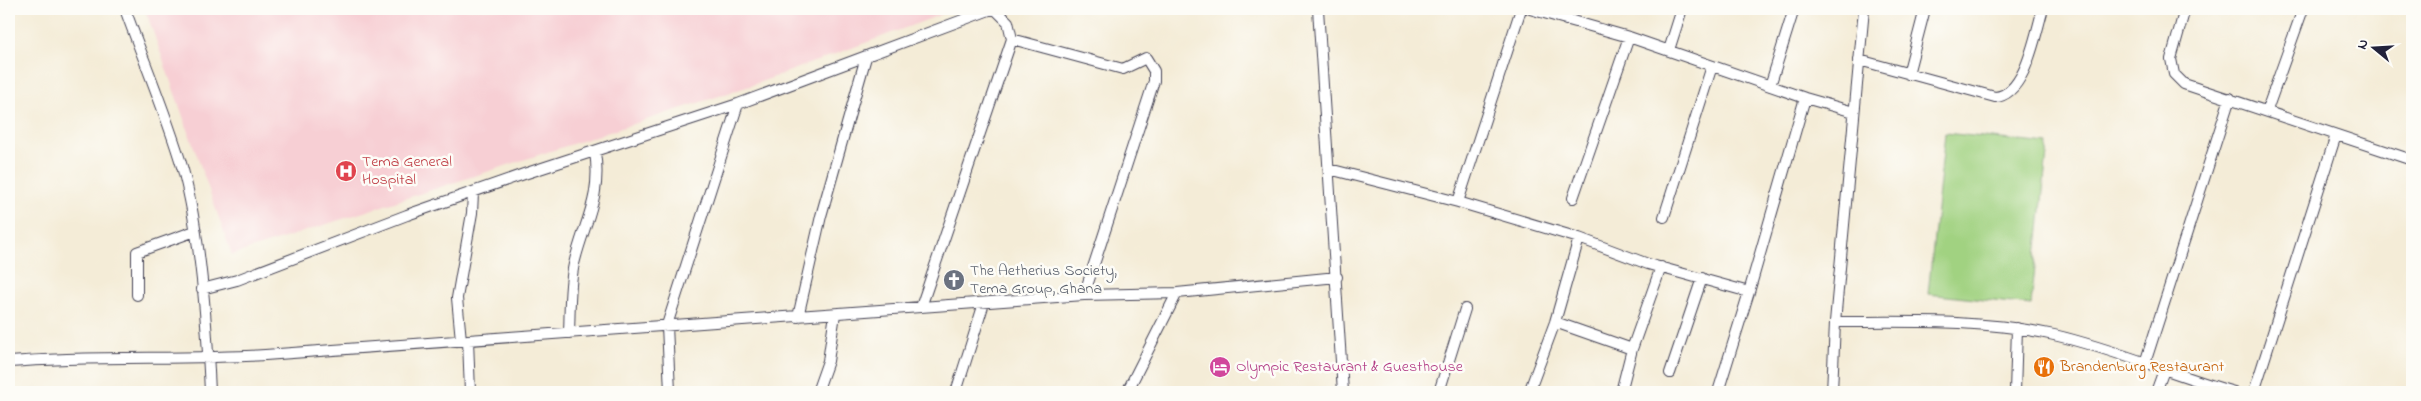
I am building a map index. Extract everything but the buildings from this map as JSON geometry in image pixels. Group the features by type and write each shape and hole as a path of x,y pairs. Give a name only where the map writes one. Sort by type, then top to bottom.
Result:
{"street":[{"path":"125,9 183,170 195,231 209,358 210,392"},
{"path":"202,289 237,280 407,215 524,174 738,104 993,9 1008,22 1012,38 921,308"},
{"path":"1318,9 1337,277 1343,392"},
{"path":"1458,202 1521,9"},
{"path":"1530,9 1629,37 1805,98 1854,112"},
{"path":"1566,20 1569,9"},
{"path":"1669,50 1682,9"},
{"path":"1770,86 1794,9"},
{"path":"1832,392 1835,322 1864,9"},
{"path":"1908,74 1925,9"},
{"path":"1859,60 1995,97 2005,97 2022,78 2043,9"},
{"path":"2185,9 2170,59 2174,74 2184,84 2267,110 2412,160"},
{"path":"2267,110 2303,9"},
{"path":"1573,198 1629,37"},
{"path":"1012,38 1122,69 1146,58 1154,71 1154,81 1084,295"},
{"path":"798,317 821,216 866,57"},
{"path":"1664,217 1712,66"},
{"path":"1718,392 1805,98"},
{"path":"2145,363 2230,98"},
{"path":"670,392 667,325 738,104"},
{"path":"2254,392 2336,135"},
{"path":"569,333 571,279 596,194 598,172 595,152"},
{"path":"1329,169 1458,202 1578,238 1661,267 1749,292"},
{"path":"470,392 465,340 457,298 471,222 473,193"},
{"path":"137,295 135,258 137,252 195,231"},
{"path":"1528,392 1555,322 1578,238"},
{"path":"1621,392 1632,349 1661,267"},
{"path":"9,362 80,357 209,358 1084,295 1177,293 1337,277"},
{"path":"1670,372 1702,278"},
{"path":"1127,392 1177,293"},
{"path":"956,392 984,303"},
{"path":"1439,392 1465,309"},
{"path":"817,392 828,361 835,314"},
{"path":"1555,322 1632,349"},
{"path":"1835,322 1929,322 2017,328 2055,335 2145,363 2216,390 2234,392"},
{"path":"2015,392 2017,328"},
{"path":"2156,392 2164,370"}],"shaded area":[{"name":"Tema General Hospital","path":"145,9 956,9 747,87 232,255"}],"green space":[{"path":"1945,133 2048,144 2031,305 1928,294"}],"place":[{"name":"Tema General Hospital","path":"346,171"},
{"name":"The Aetherius Society, Tema Group, Ghana","path":"954,280"},
{"name":"Olympic Restaurant & Guesthouse","path":"1220,367"},
{"name":"Brandenburg Restaurant","path":"2044,367"}]}
